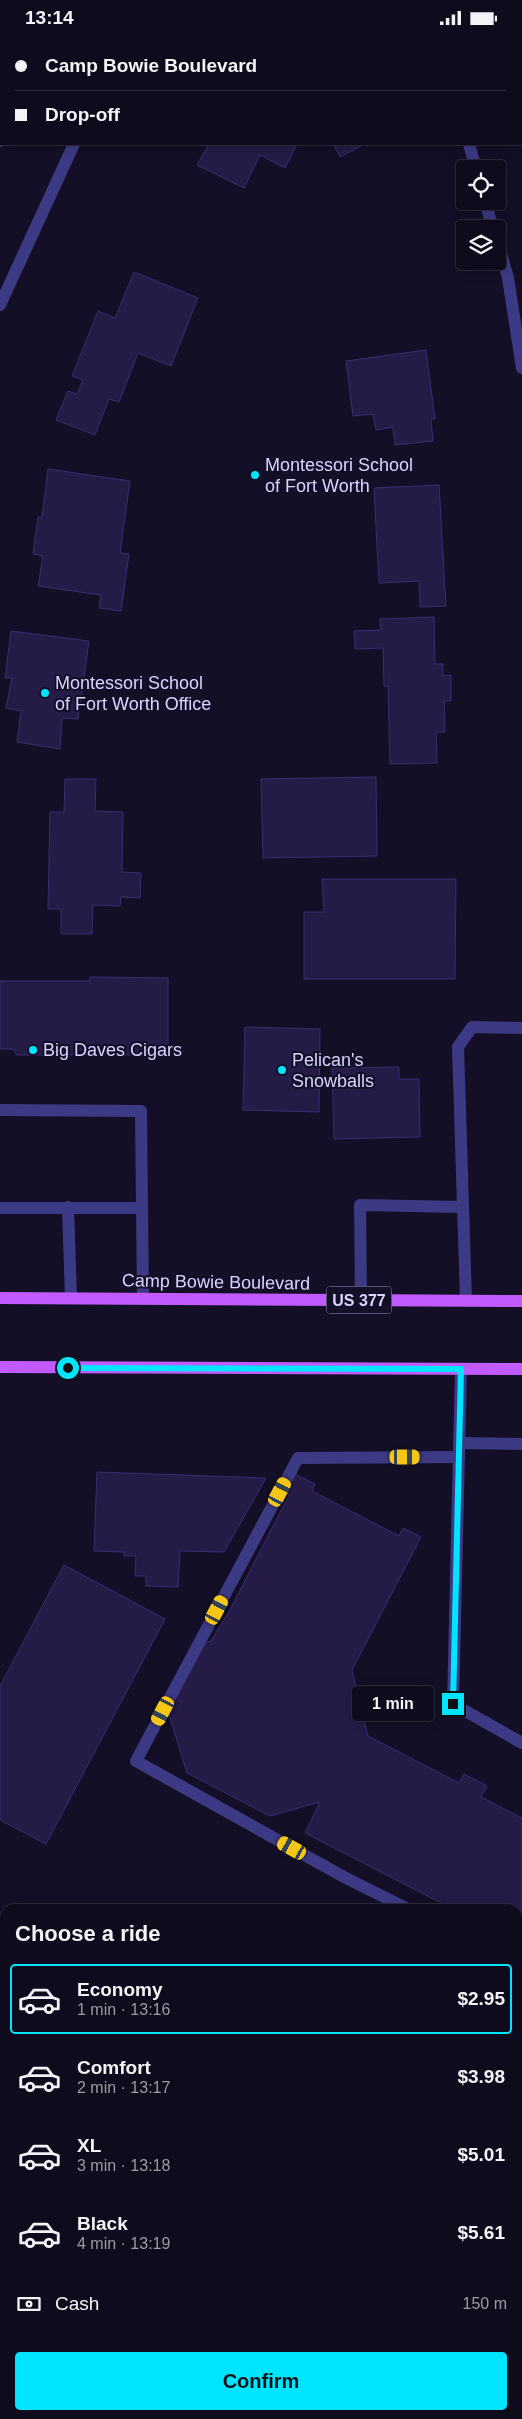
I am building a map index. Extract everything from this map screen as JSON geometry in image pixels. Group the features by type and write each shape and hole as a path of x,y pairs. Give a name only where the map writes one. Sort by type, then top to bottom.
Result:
{"main road":[{"name":"Camp Bowie Boulevard","path":"0,1298 522,1301"},
{"path":"0,1367 522,1369"}],"street":[{"path":"0,305 74,145"},
{"path":"469,145 473,160"},
{"path":"506,270 522,368"},
{"path":"466,1301 458,1047 472,1027 522,1027"},
{"path":"0,1110 141,1111 143,1299"},
{"path":"361,1301 360,1205 463,1207"},
{"path":"68,1207 71,1298"},
{"path":"0,1208 142,1208"},
{"path":"461,1369 453,1704 522,1743"},
{"path":"459,1443 522,1444"},
{"path":"398,1904 344,1877 136,1761 298,1458 459,1457"}],"building":[{"path":"208,145 296,145 285,168 260,155 244,188 197,165"},
{"path":"334,145 363,145 340,157"},
{"path":"134,272 198,298 171,366 138,353 119,402 109,399 95,435 56,420 68,391 77,394 83,380 72,376 98,311 115,318"},
{"path":"426,350 435,419 431,419 433,441 395,445 393,427 376,430 373,414 353,416 346,361"},
{"path":"48,469 130,481 120,553 129,554 121,611 99,608 101,595 38,586 43,556 33,554 38,517 42,517"},
{"path":"439,485 446,606 420,607 419,581 379,583 374,488"},
{"path":"434,617 435,664 443,664 443,676 451,675 451,701 444,701 445,732 436,732 437,763 390,764 388,686 384,686 383,648 355,649 354,631 381,630 380,619"},
{"name":"Montessori School of Fort Worth Office","path":"11,631 89,641 78,719 62,718 60,749 17,742 21,711 6,708 12,678 5,678"},
{"path":"376,777 377,856 263,858 261,779"},
{"path":"65,779 96,779 95,811 123,812 122,872 141,873 140,898 121,897 120,906 93,905 92,934 61,934 61,909 48,909 50,812 64,812"},
{"path":"322,879 456,879 455,979 304,979 304,912 324,912"},
{"path":"90,977 168,978 168,1051 156,1051 152,1055 103,1055 99,1050 75,1050 72,1055 17,1055 13,1049 0,1049 0,981 90,981"},
{"name":"Pelican's Snowballs","path":"245,1027 320,1029 319,1112 243,1110"},
{"path":"399,1067 399,1079 419,1079 420,1137 334,1139 332,1068"},
{"path":"97,1472 265,1478 265,1480 224,1552 180,1551 178,1587 146,1586 146,1576 135,1576 136,1556 124,1556 124,1552 94,1551"},
{"path":"293,1473 315,1484 312,1491 399,1536 403,1528 421,1537 352,1670 368,1736 459,1783 464,1774 487,1786 481,1797 522,1818 522,1904 443,1904 305,1833 320,1802 270,1816 187,1773 168,1711 202,1644 211,1641 231,1608 289,1495 284,1492"},
{"path":"64,1565 165,1619 46,1844 0,1820 0,1686"}],"place":[{"name":"Montessori School of Fort Worth","path":"255,475"},
{"name":"Montessori School of Fort Worth Office","path":"45,693"},
{"name":"Big Daves Cigars","path":"33,1050"},
{"name":"Pelican's Snowballs","path":"282,1070"}],"route":[{"path":"68,1368 461,1369 453,1704"}]}
